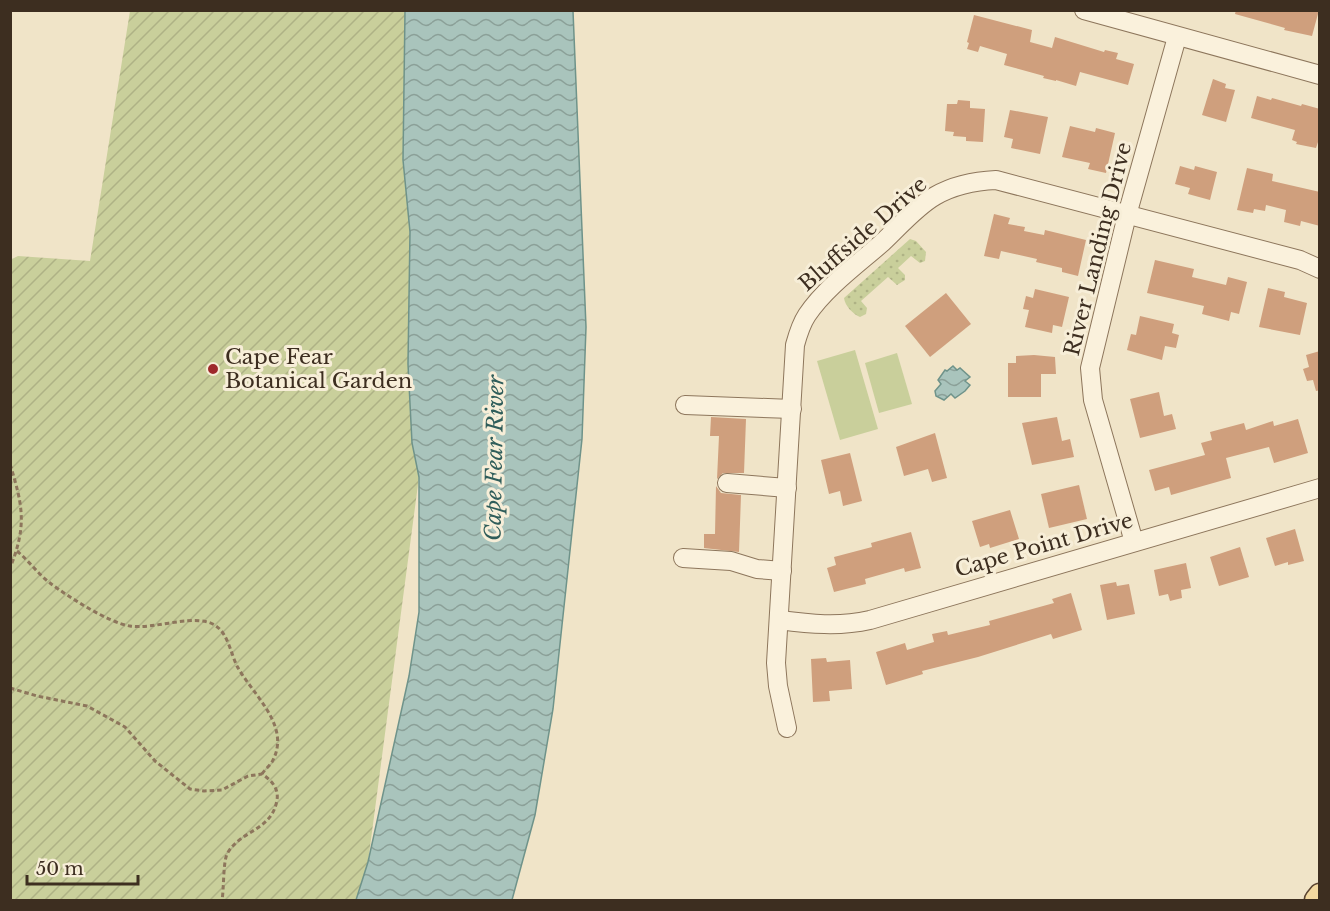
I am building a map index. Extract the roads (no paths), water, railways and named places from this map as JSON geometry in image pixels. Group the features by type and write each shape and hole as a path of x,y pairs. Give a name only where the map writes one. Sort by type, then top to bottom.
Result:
{"main road":[{"path":"1316,900 1320,895"}],"street":[{"path":"1084,10 1320,75"},
{"name":"River Landing Drive","path":"1134,542 1094,400 1090,368 1127,215 1177,37"},
{"name":"Bluffside Drive","path":"787,728 778,686 776,663 795,345 799,328 823,296 933,197 976,181 996,180 1300,260 1320,269"},
{"path":"685,405 792,409"},
{"path":"727,483 787,488"},
{"name":"Cape Point Drive","path":"779,620 849,624 1320,488"},
{"path":"683,558 731,561 757,569 782,571"}],"water":[{"name":"Cape Fear River","path":"405,11 573,11 586,327 582,439 553,709 535,815 512,900 356,900 368,862 409,676 419,612 419,477 412,443 408,364 410,232 403,160"},
{"path":"953,366 957,370 960,368 970,377 965,381 970,385 955,398 951,394 944,400 936,396 935,391 941,384 938,380 945,370"}],"place":[{"name":"Cape Fear Botanical Garden","path":"213,369"}]}
